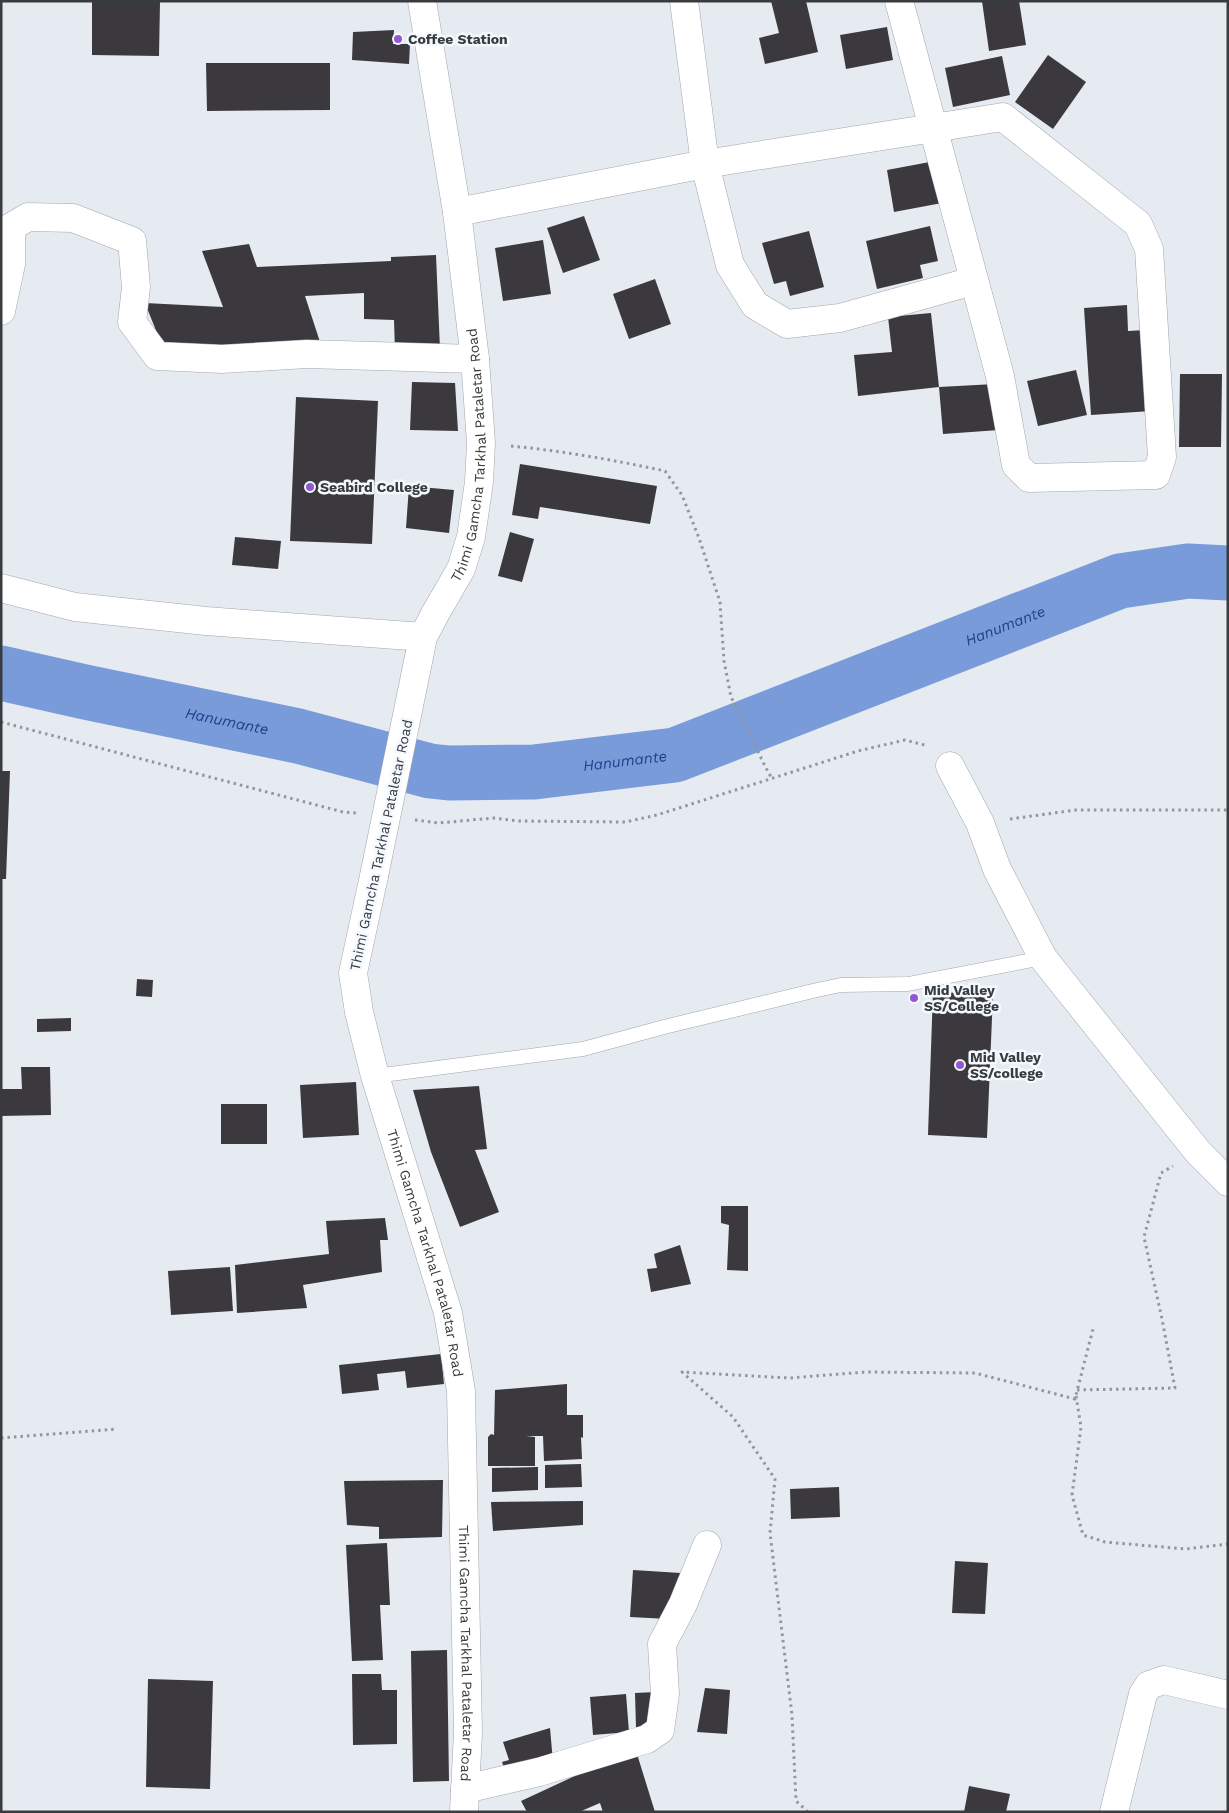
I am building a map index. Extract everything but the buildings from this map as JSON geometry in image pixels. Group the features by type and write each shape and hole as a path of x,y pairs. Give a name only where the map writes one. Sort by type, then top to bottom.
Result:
{"street":[{"name":"Thimi Gamcha Tarkhal Pataletar Road","path":"422,1 457,212 475,360 482,443 479,482 471,537 461,569 435,614 422,645 352,973 359,1012 375,1076 448,1313 461,1391 468,1732 464,1801"},
{"path":"684,1 705,164 730,266 755,304 787,324 840,318 974,281"},
{"path":"457,212 705,164 932,127 1003,117 1138,224 1149,249 1162,457 1156,475 1029,478 1016,465 1000,376 932,127 899,1"},
{"path":"1,311 11,264 11,227 28,217 73,218 132,241 136,286 132,322 157,356 222,360 307,354 475,360"},
{"path":"1,588 75,607 422,645"},
{"path":"950,766 980,823 997,869 1042,958 1198,1152 1228,1182"},
{"path":"464,1801 539,1772 648,1740 660,1730 665,1694 662,1644 683,1604 707,1545"},
{"path":"1114,1812 1143,1694 1149,1684 1164,1680 1228,1695"}],"lane":[{"path":"375,1076 583,1049 664,1027 841,985 908,984 1042,958"}],"path":[{"path":"482,443 548,449 665,471 682,495 699,538 720,602 724,662 731,697 772,779"},
{"path":"1,722 343,812 362,814"},
{"path":"410,820 439,823 493,818 519,821 625,822 772,779 858,751 905,740 929,747 950,766"},
{"path":"980,823 1076,810 1228,810"},
{"path":"1077,1390 1175,1388 1144,1237 1160,1173 1198,1152"},
{"path":"1093,1329 1076,1395 1081,1427 1072,1494 1083,1535 1105,1542 1186,1549 1228,1544"},
{"path":"808,1812 796,1801 792,1715 770,1533 776,1479 732,1417 682,1372 789,1378 866,1372 975,1373 1074,1399 1076,1395"},
{"path":"1,1438 118,1429"}],"waterway":[{"name":"Hanumante","path":"1,673 298,736 430,771 449,773 534,772 675,755 1120,581 1188,571 1228,573"}],"place":[{"name":"Coffee Station","path":"398,39"},
{"name":"Seabird College","path":"310,487"},
{"name":"Mid Valley SS/College","path":"914,998"},
{"name":"Mid Valley SS/college","path":"960,1065"}]}
